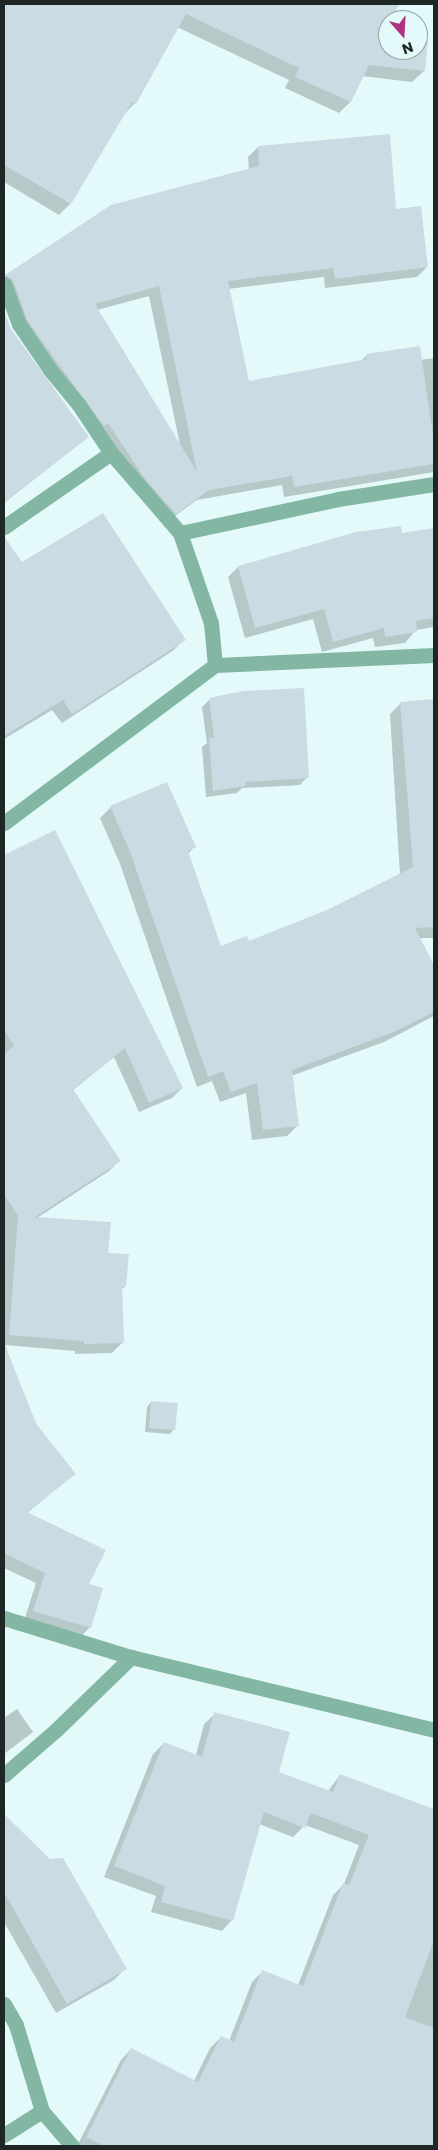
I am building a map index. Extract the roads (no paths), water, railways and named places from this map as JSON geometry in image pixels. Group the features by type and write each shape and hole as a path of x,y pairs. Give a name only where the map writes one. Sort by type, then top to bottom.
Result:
{"street":[{"path":"4,284 19,324 111,452 180,533 211,624 215,665"},
{"path":"4,527 111,452"},
{"path":"180,533 338,499 434,484"},
{"path":"4,823 215,665 434,655"},
{"path":"4,1618 131,1657 434,1730"},
{"path":"4,1775 56,1730 131,1657"},
{"path":"4,2004 16,2025 42,2110 72,2146"},
{"path":"4,2135 42,2110"}]}
